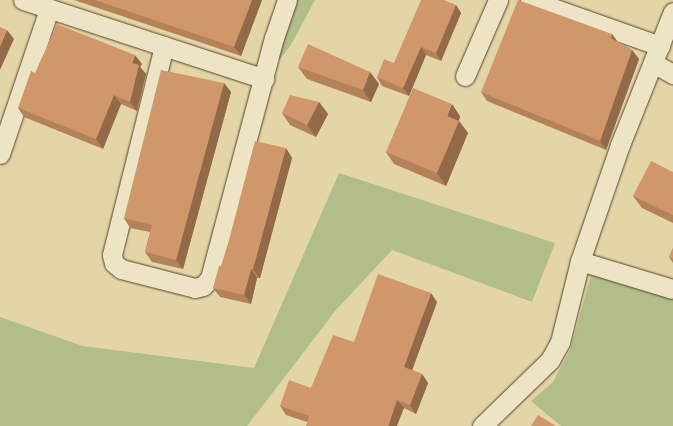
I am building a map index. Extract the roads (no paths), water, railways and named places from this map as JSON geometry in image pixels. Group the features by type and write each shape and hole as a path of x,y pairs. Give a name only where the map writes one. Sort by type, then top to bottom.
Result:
{"street":[{"path":"22,0 264,79"},
{"path":"164,46 112,255 114,263 121,269 195,288 203,286 210,278 287,0"},
{"path":"465,76 498,0"},
{"path":"530,0 657,55 673,74"},
{"path":"0,154 49,9"},
{"path":"482,426 550,360 565,327 580,261 620,145 673,12"},
{"path":"580,261 673,289"}]}
